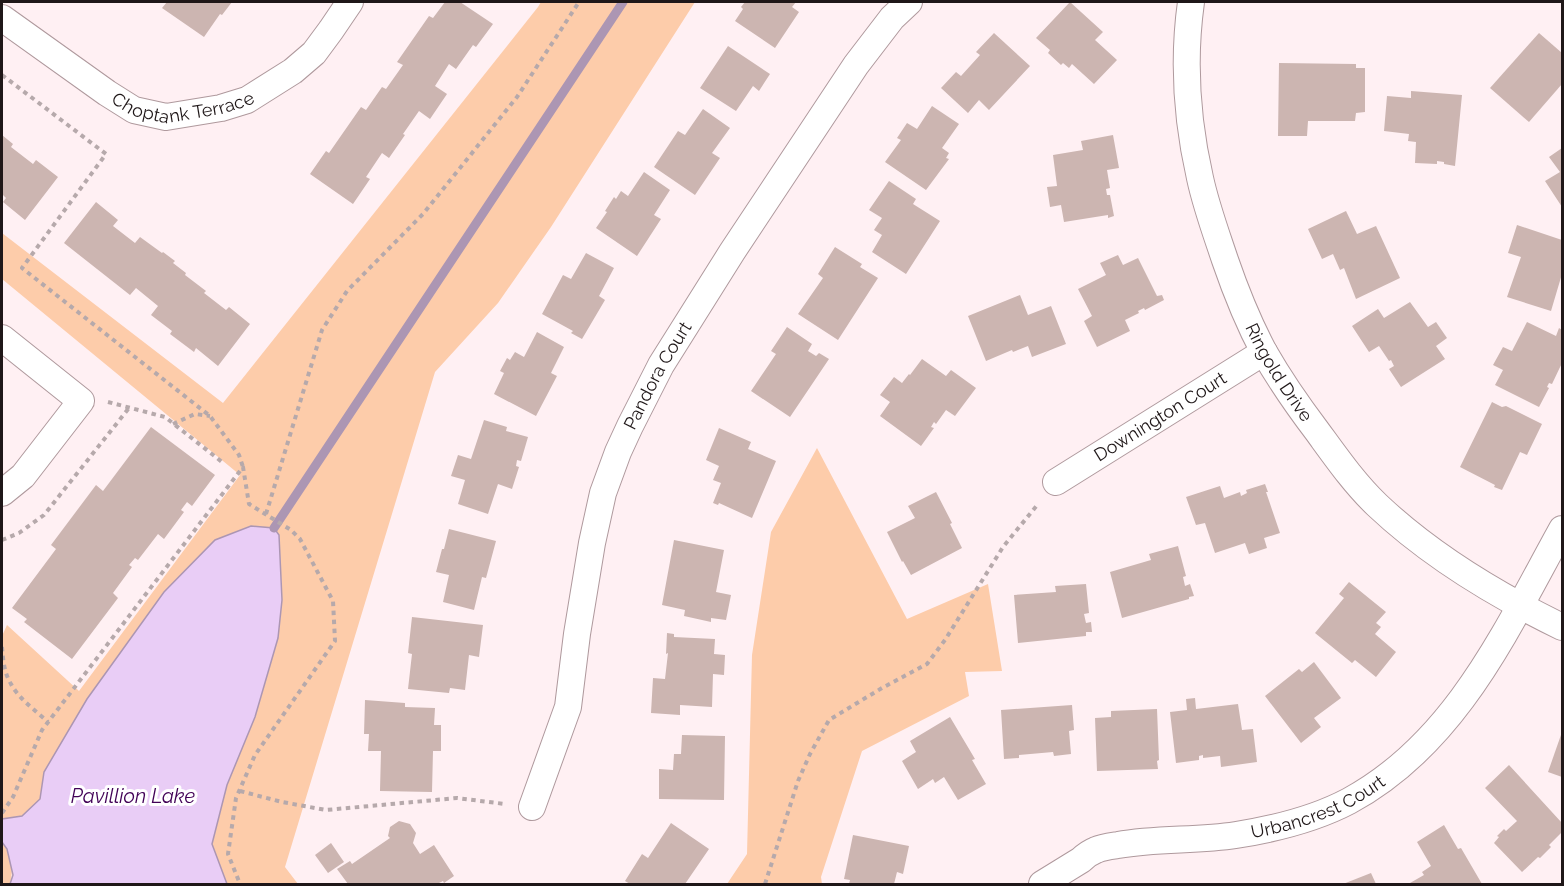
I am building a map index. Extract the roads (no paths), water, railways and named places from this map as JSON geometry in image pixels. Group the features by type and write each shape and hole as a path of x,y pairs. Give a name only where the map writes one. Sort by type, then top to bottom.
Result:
{"street":[{"name":"Choptank Terrace","path":"2,18 116,99 135,110 166,117 221,108 247,100 293,71 314,52 350,2"},
{"name":"Pandora Court","path":"532,807 568,707 577,634 603,493 630,426 661,365 738,243 856,65 892,18 909,2"},
{"name":"Ringold Drive","path":"1191,2 1188,19 1187,85 1192,136 1200,178 1215,232 1241,304 1264,352 1292,397 1344,469 1376,504 1440,557 1519,606 1563,627"},
{"path":"2,338 81,401 23,476 2,494"},
{"name":"Downington Court","path":"1056,482 1264,352"},
{"name":"Urbancrest Court","path":"1042,885 1097,849 1134,842 1233,835 1273,829 1348,801 1378,783 1404,763 1431,736 1474,684 1563,529"}],"water":[{"name":"Pavillion Lake","path":"251,526 274,528 279,535 282,600 278,638 255,717 227,785 212,844 227,884 10,884 13,875 7,849 2,842 2,819 22,816 40,799 44,772 87,699 164,592 215,540"}],"waterway":[{"path":"274,528 623,2"}]}
